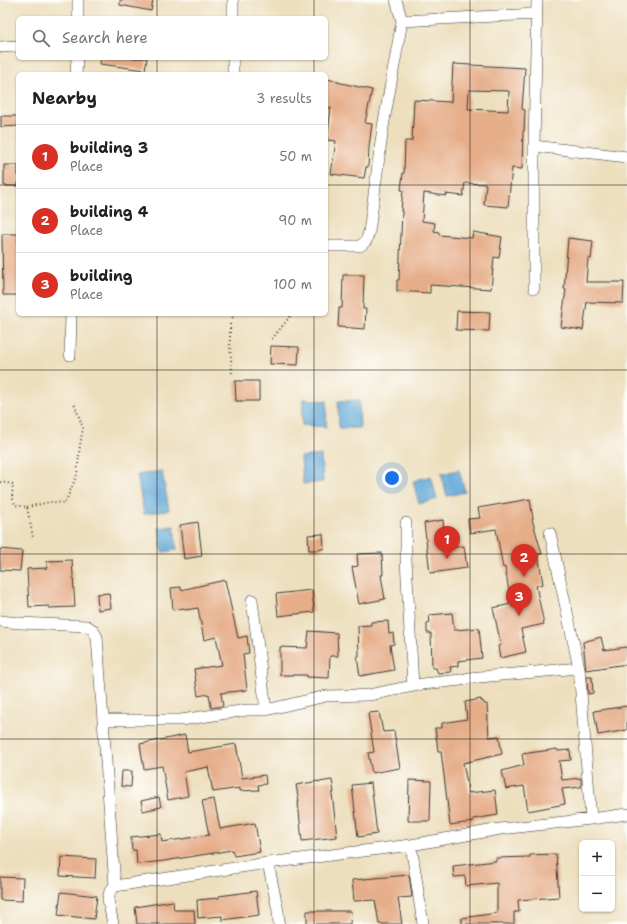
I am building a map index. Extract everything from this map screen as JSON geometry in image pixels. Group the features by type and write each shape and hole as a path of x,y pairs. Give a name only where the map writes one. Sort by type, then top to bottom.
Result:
{"street":[{"path":"78,0 78,16"},
{"path":"233,0 233,16"},
{"path":"328,246 360,246 366,241 369,232 383,127 402,21 396,0"},
{"path":"534,288 534,146 537,0"},
{"path":"402,21 536,14"},
{"path":"0,47 16,46"},
{"path":"76,72 77,60"},
{"path":"233,60 233,72"},
{"path":"534,146 627,157"},
{"path":"70,355 71,316"},
{"path":"406,523 406,560 413,686"},
{"path":"550,533 579,668 592,819"},
{"path":"252,600 266,710"},
{"path":"0,621 87,626 94,630 97,637 104,720 115,886"},
{"path":"104,720 181,720 247,710 266,710 326,696 368,695 424,684 469,678 579,668"},
{"path":"113,924 108,899 110,891 115,886 268,863 411,845 500,828 627,814"},
{"path":"411,845 423,924"},
{"path":"268,863 280,924"}],"path":[{"path":"232,373 230,321 234,316"},
{"path":"272,338 290,316"},
{"path":"0,482 12,484 12,496 15,505 27,507 50,502 65,503 77,475 83,428 74,403"},
{"path":"27,507 33,537"}],"water":[{"path":"303,399 327,401 326,427 302,425"},
{"path":"359,400 360,428 339,428 338,401"},
{"path":"321,455 323,482 303,484 301,457"},
{"path":"459,470 465,492 447,496 441,474"},
{"path":"162,471 169,510 144,514 137,475"},
{"path":"431,476 437,499 419,504 413,481"},
{"path":"174,526 177,550 162,552 159,528"}],"building":[{"path":"120,0 153,0 151,11 120,5"},
{"path":"101,60 147,60 145,70 100,64"},
{"path":"453,64 525,68 522,109 525,110 522,169 512,168 508,207 484,205 486,184 465,183 463,196 446,194 446,196 424,193 422,221 435,223 434,231 439,232 439,235 472,238 473,232 502,237 499,258 494,257 491,289 430,285 430,293 397,291 397,280 399,280 403,190 401,190 404,173 405,141 412,141 414,100 451,102","holes":["469,90 509,91 508,111 468,109"]},
{"path":"328,79 372,90 365,123 372,124 368,167 366,167 364,178 331,174 336,141 328,140 331,108 328,108"},
{"path":"1,116 16,116 16,126 1,127"},
{"path":"4,165 16,165 16,186 4,186"},
{"path":"2,234 16,234 16,295 3,295"},
{"path":"568,238 593,241 591,259 588,258 586,282 624,282 623,303 587,302 583,330 561,327 566,289 564,289"},
{"path":"343,275 364,275 363,309 366,309 365,329 338,327 339,308 342,308"},
{"path":"457,311 490,312 489,331 456,330"},
{"path":"271,346 299,347 298,365 270,364"},
{"path":"235,381 259,381 259,401 236,401"},
{"path":"530,499 532,519 542,554 538,554 543,584 536,586 544,624 521,629 526,652 500,658 498,646 501,645 493,608 511,604 505,567 503,568 496,529 470,533 468,519 480,518 478,508"},
{"path":"443,520 446,548 464,546 467,568 430,573 424,523"},
{"path":"198,522 202,556 184,559 180,525"},
{"path":"323,534 324,548 319,550 309,550 308,535"},
{"path":"0,549 22,551 20,571 0,570"},
{"path":"382,553 383,575 381,575 385,599 359,604 352,567 358,566 357,554"},
{"path":"72,560 75,607 29,607 27,569 47,568 47,561"},
{"path":"225,580 238,638 247,636 249,653 243,654 247,690 221,693 223,706 211,708 209,694 198,696 194,669 222,665 216,637 204,640 198,608 173,610 171,588 181,587 181,590"},
{"path":"312,590 314,612 278,616 276,594"},
{"path":"109,593 111,608 98,610 97,594"},
{"path":"452,613 454,630 479,628 482,658 458,661 458,666 450,667 451,672 438,673 436,668 432,668 431,633 427,633 427,623 430,622 429,615"},
{"path":"388,621 389,634 393,633 394,644 390,645 394,670 360,676 357,657 359,656 358,626 371,625 371,622"},
{"path":"309,631 337,633 338,656 330,656 329,678 307,677 307,675 280,675 280,647 307,648"},
{"path":"601,637 604,650 627,647 627,664 586,670 583,642"},
{"path":"587,677 592,677 593,693 588,694"},
{"path":"481,699 484,704 487,704 489,737 499,736 502,754 463,763 469,793 495,790 498,815 473,819 473,822 450,825 441,751 438,751 435,728 442,728 442,723 467,719 465,702"},
{"path":"627,706 627,730 598,735 594,711"},
{"path":"379,712 383,732 394,731 400,768 372,773 368,753 374,752 368,713"},
{"path":"185,735 188,752 236,744 242,778 265,775 266,784 258,785 259,790 240,791 240,788 213,792 208,767 184,772 188,796 168,800 162,766 144,769 140,744"},
{"path":"557,749 558,751 570,750 571,760 559,761 562,780 581,778 581,787 562,789 565,804 528,811 524,786 506,789 502,771 524,765 522,754"},
{"path":"122,771 132,771 131,787 121,786"},
{"path":"332,780 337,837 302,841 296,785"},
{"path":"409,780 431,781 430,821 408,821"},
{"path":"371,783 377,834 358,837 352,785"},
{"path":"159,797 161,807 143,811 141,801"},
{"path":"214,799 220,829 255,823 260,852 234,856 232,850 137,864 136,850 132,850 131,837 161,834 162,842 209,835 202,801"},
{"path":"556,854 559,897 518,900 519,912 514,912 514,924 462,924 462,918 497,913 497,883 466,886 465,876 454,877 453,866 496,861 496,858 530,857 530,855"},
{"path":"61,857 96,859 95,878 60,876"},
{"path":"409,875 412,897 398,898 402,924 379,924 375,900 354,901 352,880"},
{"path":"0,877 23,878 22,901 0,900"},
{"path":"256,891 259,915 222,920 222,916 198,918 197,900 219,898 219,896"},
{"path":"61,892 97,896 94,919 58,915"},
{"path":"173,901 174,910 194,910 195,924 137,924 135,907"},
{"path":"307,911 351,911 350,924 307,924"}],"place":[{"name":"building 3","path":"447,559"},
{"name":"building 4","path":"524,577"},
{"name":"building","path":"519,616"}]}
